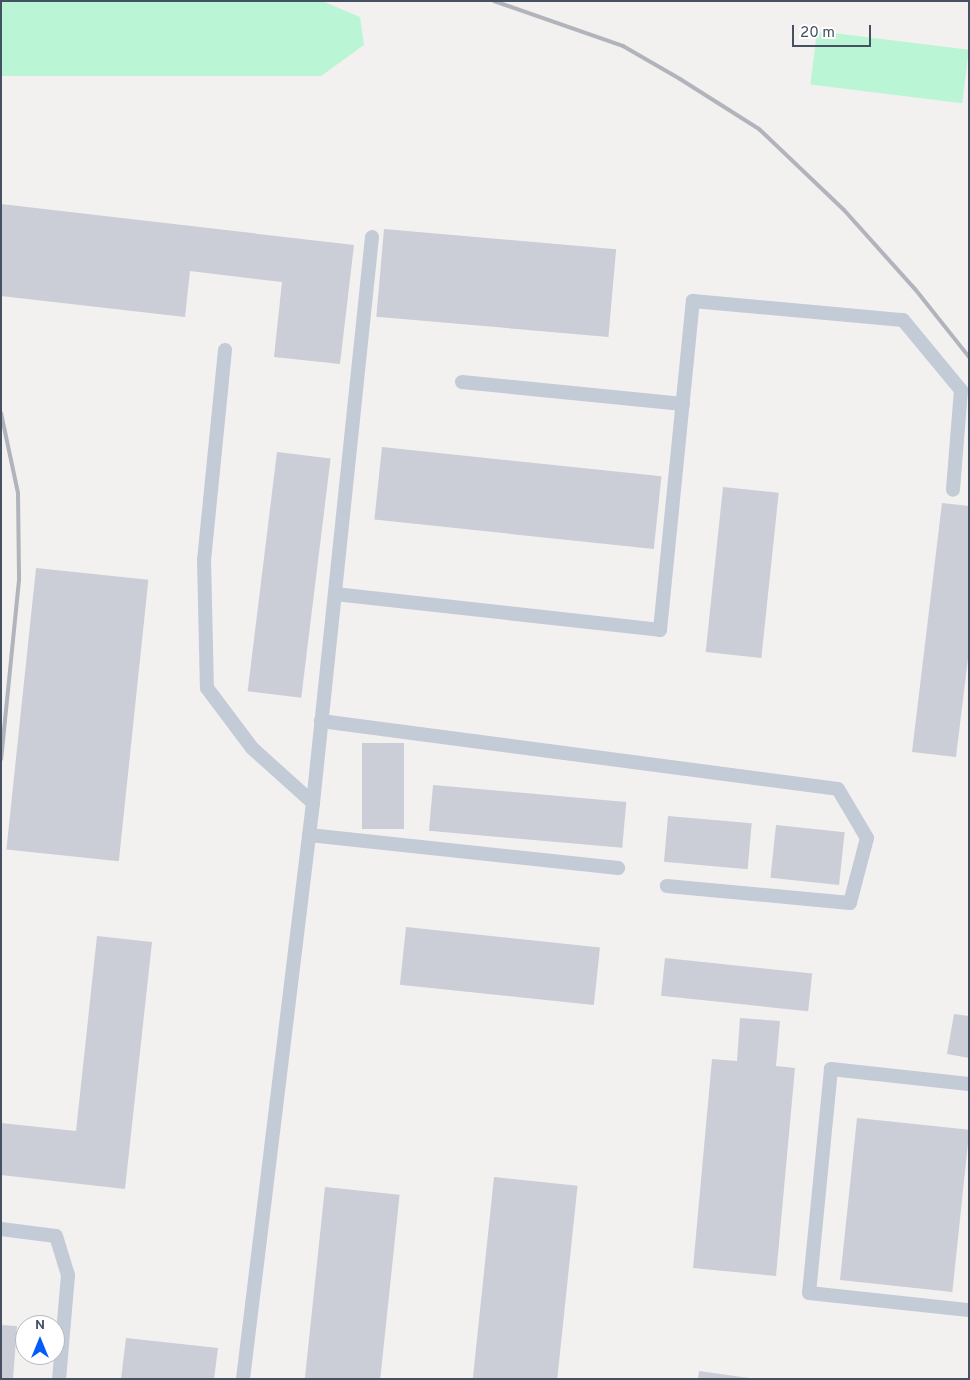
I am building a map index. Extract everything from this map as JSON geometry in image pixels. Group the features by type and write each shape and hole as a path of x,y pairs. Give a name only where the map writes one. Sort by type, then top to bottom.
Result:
{"lane":[{"path":"243,1379 313,803 372,237"},
{"path":"335,594 660,630 693,301 903,320 960,390 954,490"},
{"path":"225,350 204,559 207,688 252,748 313,803"},
{"path":"462,382 683,404"},
{"path":"321,721 838,789 867,838 850,903 667,886"},
{"path":"309,835 618,868"},
{"path":"969,1084 831,1069 809,1293 969,1310"},
{"path":"1,1229 56,1236 68,1275 59,1379"}],"green space":[{"path":"1,1 322,1 360,17 364,45 321,76 1,76"},
{"path":"817,31 969,50 962,103 810,85"}],"building":[{"path":"1,204 354,245 340,364 274,357 282,282 190,271 185,317 1,296"},
{"path":"384,229 616,249 608,337 376,317"},
{"path":"382,447 661,476 654,549 374,520"},
{"path":"277,452 331,459 301,698 248,691"},
{"path":"723,487 779,493 761,658 706,652"},
{"path":"942,503 969,506 969,650 956,757 912,752"},
{"path":"36,568 148,580 119,861 6,849"},
{"path":"362,743 404,743 404,829 362,829"},
{"path":"433,785 626,802 622,848 429,831"},
{"path":"668,816 752,823 748,869 664,862"},
{"path":"776,825 845,832 839,885 770,878"},
{"path":"406,927 600,947 594,1005 400,985"},
{"path":"97,936 152,942 125,1189 1,1175 1,1123 76,1131"},
{"path":"665,958 812,973 808,1011 661,996"},
{"path":"954,1014 969,1016 969,1058 947,1054"},
{"path":"740,1018 780,1021 776,1066 795,1068 776,1276 693,1268 712,1059 737,1061"},
{"path":"857,1118 969,1130 952,1292 840,1280"},
{"path":"494,1177 578,1186 557,1379 473,1379"},
{"path":"325,1187 400,1195 380,1379 305,1379"},
{"path":"1,1325 15,1326 13,1379 1,1379"},
{"path":"126,1338 218,1348 214,1379 121,1379"},
{"path":"699,1371 749,1378 749,1379 698,1379"}],"railway":[{"path":"494,1 623,46 680,79 759,129 844,210 915,289 969,357"},
{"path":"1,413 18,493 19,580 1,759"}]}
